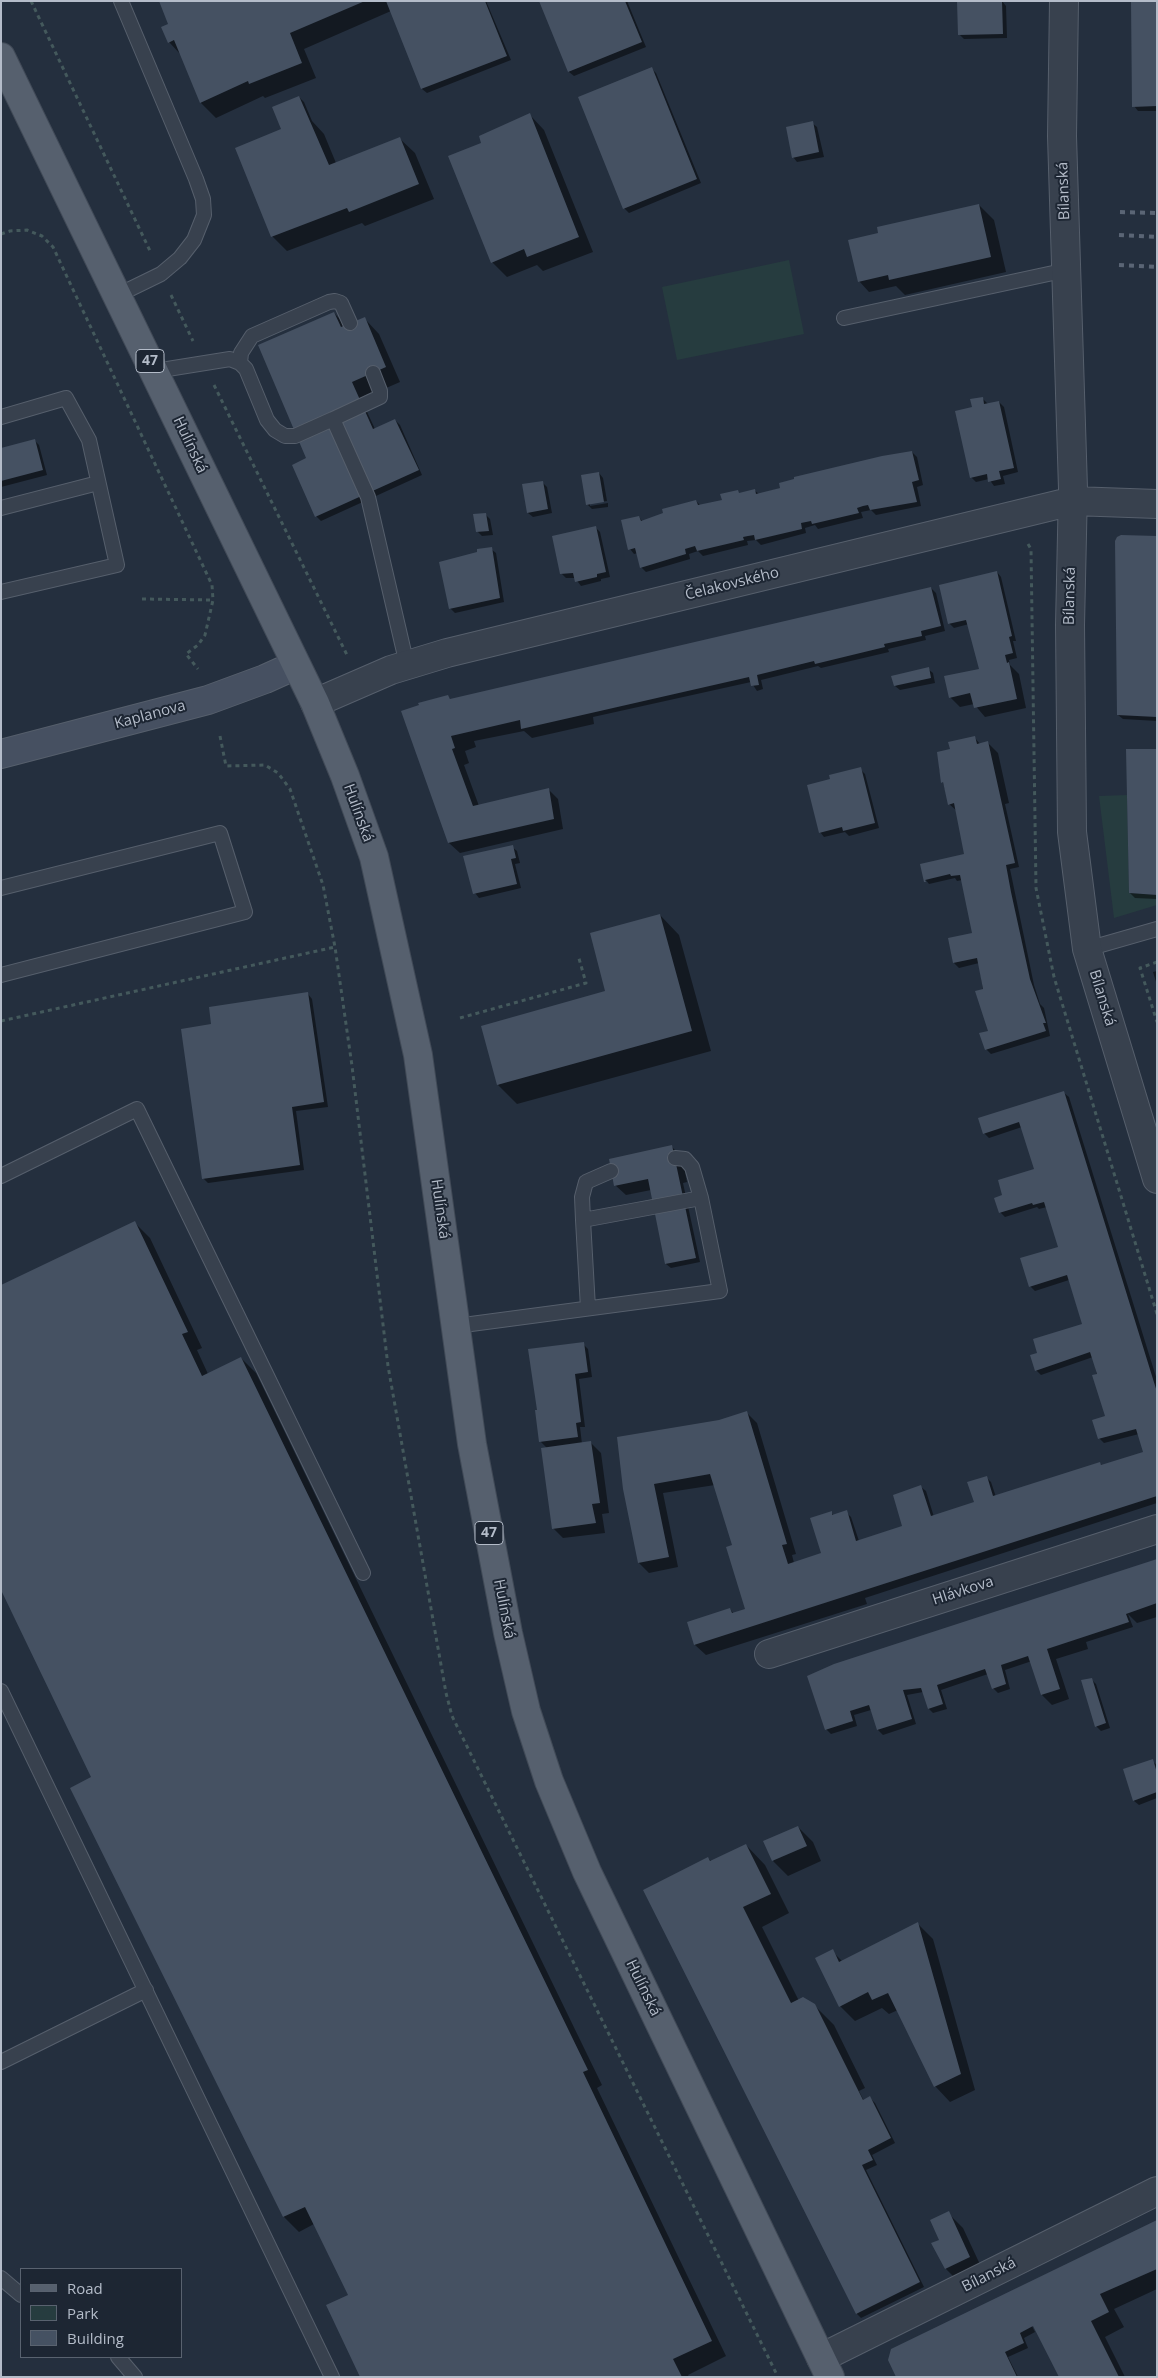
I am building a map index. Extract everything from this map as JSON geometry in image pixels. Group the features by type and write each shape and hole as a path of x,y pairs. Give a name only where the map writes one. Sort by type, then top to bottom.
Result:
{"main road":[{"name":"Hulínská","path":"1,57 315,703 345,776 374,857 418,1055 472,1444 508,1634 526,1711 549,1781 587,1872 825,2368"},
{"name":"Kaplanova","path":"1,754 208,700 265,680 296,666"}],"street":[{"name":"Bílanská","path":"1064,1 1062,136 1073,501 1070,625 1072,832 1087,949 1150,1130 1157,1179"},
{"name":"Čelakovského","path":"315,703 391,670 490,643 1073,501 1157,504"},
{"name":"Hlávkova","path":"769,1654 1157,1529"},
{"name":"Bílanská","path":"825,2368 1157,2191"}],"lane":[{"path":"118,295 161,274 180,258 194,240 204,215 203,199 121,1"},
{"path":"844,318 1067,270"},
{"path":"240,364 242,353 252,336 329,302 341,303 350,323"},
{"path":"154,371 230,359 240,364 246,370 267,420 275,430 285,436 295,436 380,397 380,391 373,373"},
{"path":"1,417 66,398 89,440 117,565 1,592"},
{"path":"333,419 368,497 408,665"},
{"path":"1,508 98,483"},
{"path":"1,888 220,833 245,912 1,975"},
{"path":"1087,949 1157,929"},
{"path":"1,1176 137,1110 363,1573"},
{"path":"456,1326 720,1290 701,1198 692,1167 685,1159 675,1158"},
{"path":"588,1308 582,1196 586,1182 611,1171"},
{"path":"583,1220 701,1198"},
{"path":"1,1690 332,2377"},
{"path":"1,2062 146,1990"},
{"path":"1,2278 20,2294"},
{"path":"119,2358 135,2377"}],"path":[{"path":"31,1 203,363 348,656"},
{"path":"1,234 10,231 27,230 42,236 53,247 212,585 213,600 205,635 198,645 186,654 198,669"},
{"path":"142,598 213,600"},
{"path":"220,736 226,766 265,765 278,773 290,789 324,884 335,946 371,1225"},
{"path":"1,1022 335,946"},
{"path":"460,1018 586,983 578,955"},
{"path":"1157,962 1140,968 1157,1022"}],"green space":[{"path":"789,260 804,334 677,360 662,287"},
{"path":"1127,795 1129,893 1157,895 1157,905 1114,918 1099,796"}],"building":[{"path":"159,1 365,1 290,33 302,63 249,84 248,81 200,103 174,40 168,43 161,27 168,24"},
{"path":"386,1 485,1 507,56 421,89"},
{"path":"539,1 625,1 642,42 568,72"},
{"path":"957,1 1002,1 1003,34 958,35"},
{"path":"1131,1 1157,1 1157,106 1132,107"},
{"path":"652,67 697,179 623,209 578,97"},
{"path":"299,96 329,165 400,137 419,184 349,212 347,208 271,237 235,148 281,129 272,107"},
{"path":"530,113 579,237 527,257 524,249 491,263 448,156 481,143 479,136"},
{"path":"813,121 819,152 792,158 786,127"},
{"path":"979,204 991,257 889,280 888,275 858,282 848,240 878,233 877,227"},
{"path":"334,312 341,327 365,317 386,367 352,382 373,429 395,419 419,470 315,517 292,465 306,458 258,345"},
{"path":"983,397 984,404 999,401 1014,468 999,471 1001,479 988,482 987,474 970,478 955,411 972,407 970,399"},
{"path":"35,439 43,470 1,481 1,448"},
{"path":"912,451 919,480 912,482 917,502 870,510 868,505 857,508 859,513 812,524 811,521 801,523 802,529 755,540 754,535 743,537 744,540 697,551 695,546 685,549 686,554 640,568 635,548 628,550 621,520 639,516 641,521 663,513 662,509 696,500 698,505 722,500 720,494 738,490 739,493 755,489 756,494 780,488 779,483 794,479 794,477 882,456"},
{"path":"599,472 604,502 586,505 581,475"},
{"path":"543,481 548,509 527,513 522,484"},
{"path":"486,513 489,531 476,532 473,514"},
{"path":"596,526 606,572 597,574 597,577 575,582 573,573 560,574 552,536"},
{"path":"1121,535 1157,536 1157,717 1117,715 1115,541"},
{"path":"492,547 500,598 449,609 439,562 477,552 477,549"},
{"path":"997,571 1012,636 1009,637 1013,653 1005,655 1007,663 1009,662 1017,699 974,708 970,693 949,698 944,676 979,669 966,620 948,624 939,585"},
{"path":"931,587 941,626 921,631 922,636 884,644 885,647 815,664 814,661 757,675 759,685 751,686 749,677 521,729 520,720 451,736 455,748 452,749 473,806 549,788 554,819 448,843 401,711 419,705 418,703 448,695 450,699"},
{"path":"929,667 931,678 894,686 891,676"},
{"path":"975,736 977,744 988,741 1015,863 1006,865 1011,892 1030,979 1046,1023 1043,1023 1046,1031 985,1050 979,1033 988,1031 975,991 983,989 977,958 953,963 948,938 972,933 960,875 951,876 950,874 925,880 926,882 924,882 920,864 964,854 954,803 948,805 943,782 941,783 937,752 950,749 948,742"},
{"path":"1126,749 1157,749 1157,895 1129,893"},
{"path":"861,767 875,823 843,831 842,827 819,833 807,785 830,779 829,775"},
{"path":"513,845 516,858 511,859 517,884 473,894 463,856"},
{"path":"660,914 692,1031 497,1085 481,1026 605,991 590,933"},
{"path":"308,992 324,1102 292,1107 300,1165 202,1179 181,1029 211,1024 209,1007"},
{"path":"1064,1091 1157,1392 1157,1496 694,1645 687,1622 730,1608 732,1613 745,1609 726,1547 732,1545 710,1474 654,1484 669,1557 638,1563 623,1489 617,1437 719,1420 747,1411 787,1544 782,1545 788,1564 821,1553 810,1518 832,1511 832,1515 847,1510 856,1541 902,1526 893,1495 921,1485 931,1516 974,1502 967,1482 987,1476 993,1496 1100,1462 1101,1465 1143,1452 1136,1429 1098,1439 1092,1420 1105,1416 1092,1375 1097,1374 1090,1352 1035,1371 1030,1355 1037,1353 1033,1339 1082,1324 1067,1275 1029,1287 1020,1258 1058,1247 1044,1202 1033,1205 1032,1203 999,1213 994,1198 1002,1195 998,1180 1034,1169 1019,1122 983,1134 978,1118"},
{"path":"672,1145 696,1258 665,1264 648,1179 614,1186 609,1159"},
{"path":"135,1221 188,1332 182,1334 202,1376 241,1357 588,2070 583,2072 712,2341 673,2359 682,2377 360,2377 326,2305 348,2295 305,2207 283,2217 70,1788 91,1777 1,1590 1,1285"},
{"path":"584,1342 588,1372 575,1374 581,1422 576,1423 578,1437 539,1442 535,1410 537,1410 528,1349"},
{"path":"591,1441 600,1503 592,1504 596,1523 552,1529 541,1448"},
{"path":"1157,1559 1157,1603 1126,1614 1129,1622 1047,1649 1060,1689 1041,1695 1028,1656 1001,1665 1006,1684 992,1689 985,1669 937,1685 943,1704 928,1709 921,1688 903,1690 912,1719 877,1730 869,1705 850,1711 853,1721 825,1730 807,1676 834,1664"},
{"path":"1092,1678 1106,1723 1095,1727 1081,1680"},
{"path":"1153,1759 1157,1773 1157,1792 1133,1801 1123,1769"},
{"path":"798,1826 807,1846 772,1861 763,1841"},
{"path":"746,1844 771,1894 743,1907 791,2003 803,1997 815,2004 863,2100 870,2096 891,2138 868,2150 873,2160 862,2165 920,2282 856,2314 643,1890 708,1857 710,1861"},
{"path":"918,1922 961,2074 934,2087 888,1993 872,2000 868,1992 839,2007 815,1958 833,1949 839,1962"},
{"path":"949,2211 970,2257 945,2269 931,2243 939,2240 930,2220"},
{"path":"1157,2220 1157,2269 1100,2294 1109,2312 1091,2321 1119,2377 1059,2377 1033,2326 1020,2333 1024,2343 1005,2352 1017,2377 896,2377 888,2360 891,2349"}],"railway":[{"path":"1120,212 1157,213"},
{"path":"1119,235 1157,237"},
{"path":"1119,265 1157,267"}]}
